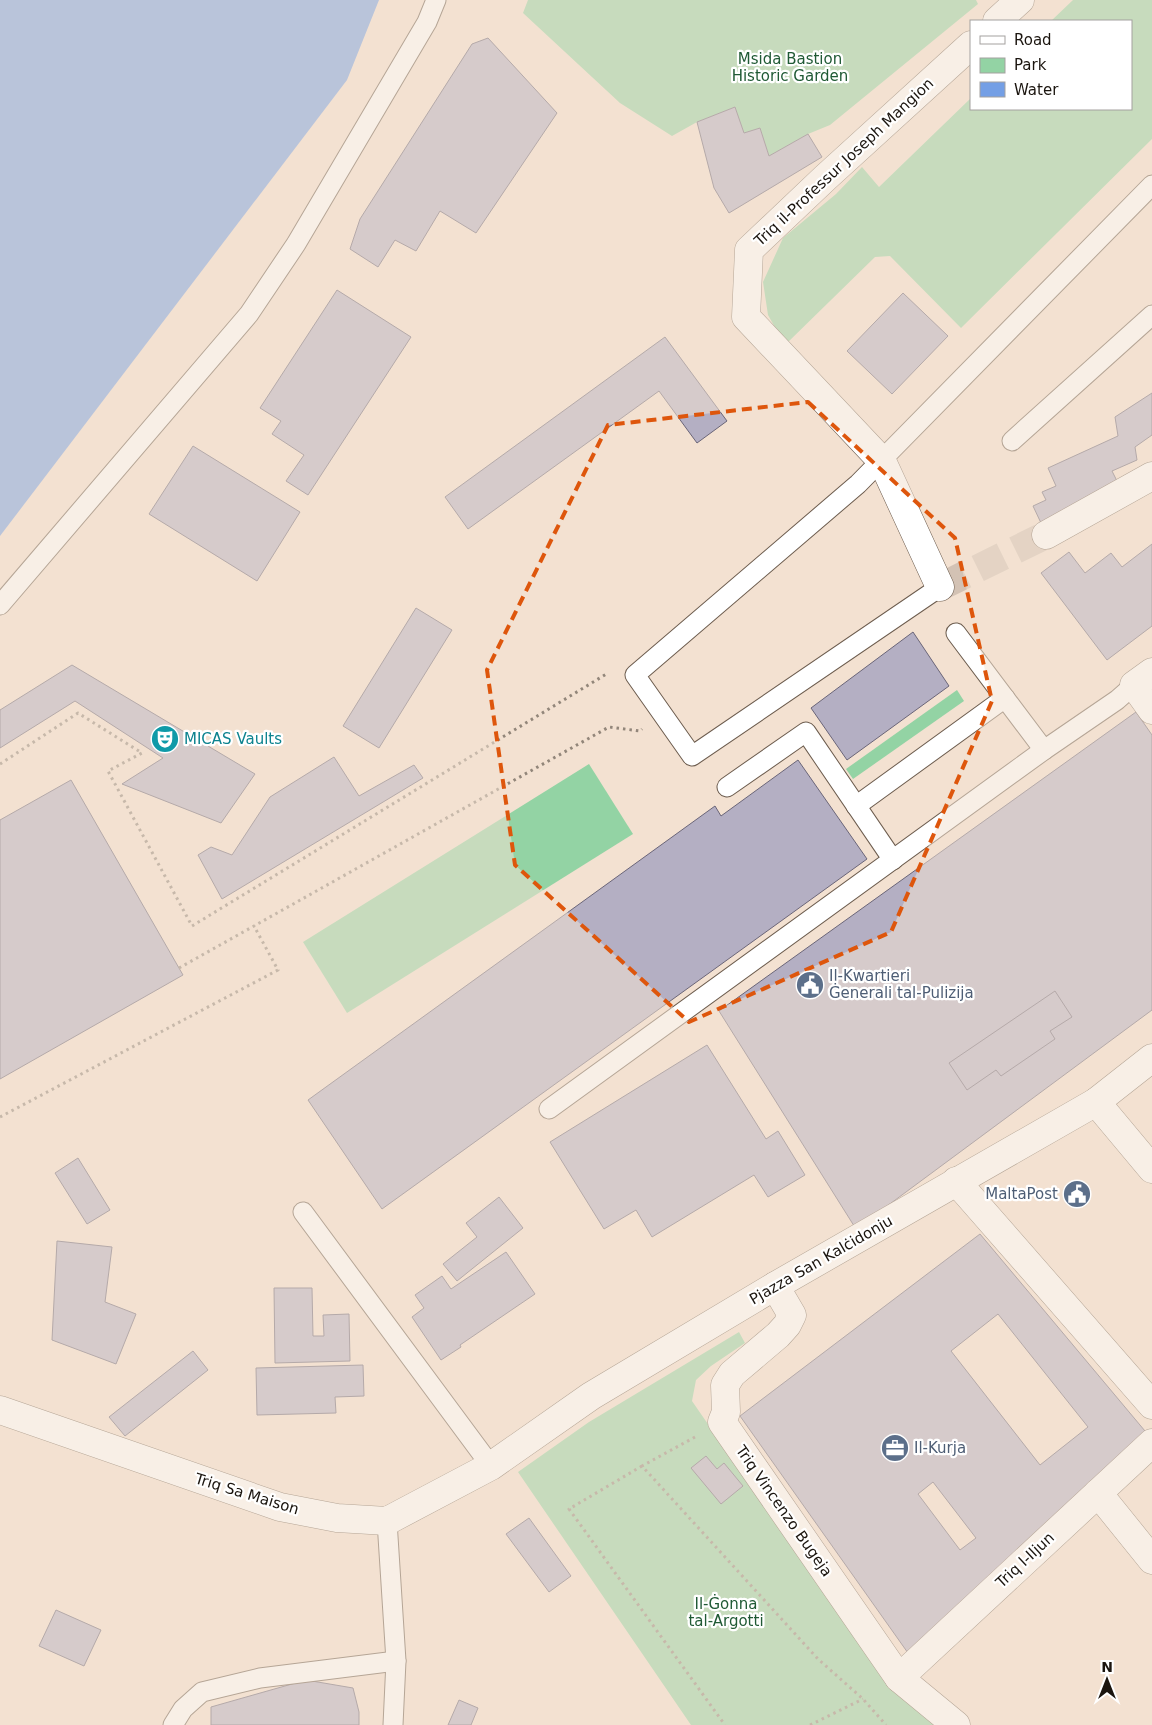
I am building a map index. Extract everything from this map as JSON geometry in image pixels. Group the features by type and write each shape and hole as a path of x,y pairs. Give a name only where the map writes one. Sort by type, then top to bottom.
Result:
{"street":[{"path":"998,20 1020,0"},
{"name":"Triq il-Professur Joseph Mangion","path":"940,587 882,461 746,317 749,250 970,46"},
{"path":"1046,535 1152,476"},
{"path":"1143,679 1152,710"},
{"name":"Pjazza San Kalċidonju","path":"491,1466 591,1396 775,1286 1096,1102 1152,1058"},
{"path":"1096,1102 1152,1169"},
{"path":"956,1181 1152,1405"},
{"name":"Triq Vincenzo Bugeja","path":"775,1286 792,1315 778,1336 732,1374 725,1385 726,1412 722,1422 899,1678 956,1725"},
{"name":"Triq Sa Maison","path":"0,1410 280,1507 337,1518 387,1521"},
{"name":"Triq l-Iljun","path":"899,1678 1152,1443"},
{"path":"387,1521 491,1466"},
{"path":"1098,1493 1152,1560"}],"lane":[{"path":"0,605 250,314 296,244 427,22 436,0"},
{"path":"940,587 692,756 635,675 858,484 1152,185"},
{"path":"1012,441 1152,315"},
{"path":"956,633 1044,750"},
{"path":"549,1109 1044,750 1117,700 1143,679"},
{"path":"856,806 1005,698"},
{"path":"727,787 806,732 893,860"},
{"path":"303,1212 491,1466"},
{"path":"387,1521 396,1661 393,1725"},
{"path":"173,1725 183,1709 202,1692 260,1678 396,1661"}],"path":[{"path":"0,764 78,713 142,753 108,771 192,926 611,670"},
{"path":"179,968 609,726 640,731"},
{"path":"0,1116 278,970 254,926"},
{"path":"699,1434 569,1509 725,1725"},
{"path":"642,1466 818,1659 864,1699 886,1725"},
{"path":"810,1725 864,1699"}],"highlighted area":[{"path":"808,402 955,538 992,701 891,932 689,1022 515,865 487,670 608,425"}],"green space":[{"name":"Msida Bastion Historic Garden","path":"528,0 976,0 978,4 830,125 808,134 769,156 760,128 744,133 735,107 697,122 672,136 620,103 523,13"},
{"path":"1073,0 1152,0 1152,139 961,328 890,256 875,257 785,345 768,315 763,282 783,238 836,194 862,167 879,187 970,99 970,110 1132,110 1132,20 1052,20"},
{"path":"957,690 964,701 853,779 846,769"},
{"path":"589,764 633,834 347,1013 303,942"},
{"name":"Il-Ġonna tal-Argotti","path":"739,1332 745,1343 711,1366 696,1380 692,1401 880,1673 935,1725 691,1725 518,1472 589,1422"}],"water":[{"path":"0,0 379,0 347,80 0,536"}],"building":[{"path":"488,38 557,113 476,233 440,211 416,251 395,240 378,267 350,249 360,219 472,44"},
{"path":"735,107 744,133 760,128 769,156 808,134 822,157 729,213 714,188 697,122"},
{"path":"337,290 411,337 308,495 286,481 304,455 272,434 281,421 260,408"},
{"path":"903,293 948,336 892,394 847,351"},
{"path":"665,337 727,421 697,443 659,391 468,529 445,497"},
{"path":"1152,393 1152,435 1135,447 1137,460 1112,471 1120,487 1041,523 1033,506 1046,500 1042,492 1056,486 1048,468 1118,436 1115,417"},
{"path":"193,446 300,512 257,581 149,514"},
{"path":"1152,544 1152,626 1107,660 1041,573 1069,552 1085,573 1111,553 1122,567"},
{"path":"416,608 452,630 379,748 343,726"},
{"path":"913,632 949,686 847,760 811,708"},
{"name":"MICAS Vaults","path":"72,665 255,774 221,823 122,784 163,758 75,701 0,748 0,710"},
{"path":"1136,712 1152,735 1152,1010 856,1229 719,1011"},
{"path":"334,757 359,796 414,765 423,778 222,899 198,855 211,847 232,855 270,797"},
{"path":"798,760 867,859 382,1209 308,1100 715,806 721,816"},
{"path":"71,780 183,975 0,1079 0,820"},
{"path":"1055,991 1072,1017 1050,1031 1055,1039 1001,1076 996,1070 967,1090 949,1063"},
{"path":"707,1045 766,1139 778,1131 805,1175 768,1197 754,1175 652,1237 636,1210 604,1229 550,1142"},
{"path":"78,1158 110,1210 87,1224 55,1173"},
{"path":"499,1197 523,1228 457,1281 443,1264 477,1237 466,1223"},
{"name":"Il-Kurja","path":"980,1234 1145,1431 908,1653 740,1416","holes":["998,1314 1088,1427 1040,1465 951,1351","933,1482 976,1538 960,1550 918,1494"]},
{"path":"57,1241 112,1247 105,1302 136,1314 116,1364 52,1340"},
{"path":"506,1252 535,1294 441,1360 412,1317 424,1308 415,1295 442,1276 451,1289"},
{"path":"274,1288 312,1288 313,1336 324,1336 323,1315 349,1314 350,1361 275,1363"},
{"path":"193,1351 208,1370 125,1436 109,1417"},
{"path":"363,1365 364,1396 335,1397 336,1413 257,1415 256,1368"},
{"path":"706,1456 717,1469 724,1463 743,1486 721,1504 691,1468"},
{"path":"529,1518 571,1576 549,1592 506,1534"},
{"path":"56,1610 101,1630 84,1666 39,1646"},
{"path":"306,1680 353,1688 359,1712 359,1725 211,1725 211,1707"},
{"path":"459,1700 478,1708 471,1725 448,1725"}],"tunnel":[{"path":"940,587 1046,535"}],"place":[{"name":"MICAS Vaults","path":"165,739"},
{"name":"Il-Kwartieri Ġenerali tal-Pulizija","path":"810,985"},
{"name":"MaltaPost","path":"1077,1194"},
{"name":"Il-Kurja","path":"895,1448"}]}
